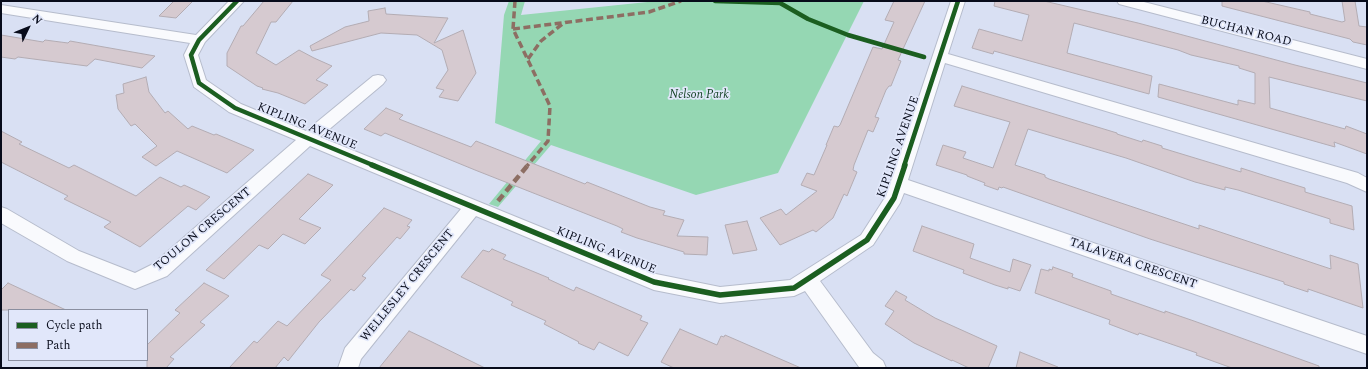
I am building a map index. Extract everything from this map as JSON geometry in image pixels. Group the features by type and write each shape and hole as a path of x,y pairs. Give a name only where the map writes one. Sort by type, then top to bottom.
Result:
{"street":[{"name":"KIPLING AVENUE","path":"237,1 199,40 191,56 199,83 235,108 654,282 720,295 794,288 867,240 894,198 958,1"},
{"name":"BUCHAN ROAD","path":"1124,1 1367,64"},
{"path":"1,9 199,40"},
{"path":"940,56 1352,178 1367,185"},
{"name":"TOULON CRESCENT","path":"1,214 73,256 135,281 160,270 308,138 378,80"},
{"name":"TALAVERA CRESCENT","path":"899,184 1367,345"},
{"name":"WELLESLEY CRESCENT","path":"348,368 352,355 473,207"},
{"path":"808,279 866,360 876,368"}],"green space":[{"name":"Nelson Park","path":"509,1 525,1 521,15 657,1 864,1 778,173 696,195 551,145 498,207 489,204 541,141 495,123 504,15"}],"building":[{"path":"174,1 193,1 176,18 159,16"},
{"path":"264,1 293,1 276,22 271,22 256,53 276,65 299,50 332,66 316,80 328,85 305,104 278,93 262,89 263,88 257,86 227,66 227,53 241,26 243,26"},
{"path":"894,1 925,1 898,60 901,61 891,86 889,86 886,90 875,117 879,118 873,132 868,130 854,165 853,170 857,172 847,196 844,194 833,218 816,232 813,230 780,245 760,218 781,209 786,215 817,191 801,185 807,173 814,175 834,126 838,127 840,125 873,47 882,49 894,22 885,20"},
{"path":"995,1 1044,1 1138,23 1367,83 1367,101 1269,77 1270,108 1345,129 1346,126 1367,134 1367,154 1334,142 1335,147 1158,97 1159,84 1238,105 1238,100 1255,104 1255,73 1239,68 1239,66 1191,55 1178,50 1074,23 1067,53 1152,76 1149,94 994,51 993,54 972,48 979,29 1022,41 1029,15 994,6"},
{"path":"1222,1 1262,1 1310,12 1310,14 1342,22 1345,21 1342,1 1355,1 1359,26 1367,27 1367,45 1353,42 1350,39 1222,6"},
{"path":"385,8 386,14 448,18 434,43 463,30 476,73 458,101 439,97 444,90 436,88 448,70 442,50 417,35 381,33 312,51 310,46 345,27 369,21 368,11"},
{"path":"1,35 43,42 45,40 68,43 70,41 155,56 142,68 95,59 87,66 18,57 15,59 1,57"},
{"path":"146,77 149,92 165,113 168,111 188,129 192,126 214,135 216,134 254,150 227,173 177,151 156,166 142,157 157,146 135,124 131,126 118,109 116,95 124,93 123,84"},
{"path":"962,86 1142,142 1143,140 1162,146 1162,148 1241,172 1241,168 1305,188 1305,192 1352,206 1354,230 1330,223 1330,219 1280,203 1238,190 1225,187 1225,190 1195,182 1126,158 1028,129 1015,165 1045,175 1045,177 1049,179 1199,229 1199,225 1331,269 1330,255 1358,264 1363,308 1308,289 1308,292 1284,284 1284,282 1150,239 1003,187 999,187 998,190 984,185 985,183 967,175 936,165 943,145 966,152 963,158 993,168 1010,122 954,106"},
{"path":"386,108 403,115 399,119 471,147 476,141 585,184 587,182 650,207 665,211 663,215 684,220 677,236 708,237 707,255 684,254 684,252 637,238 621,232 623,229 617,226 385,133 381,136 364,129"},
{"path":"1,131 22,142 19,144 69,168 74,165 136,196 160,177 181,187 184,185 210,197 196,210 188,206 140,247 104,227 111,222 64,199 68,196 1,162"},
{"path":"308,174 333,185 299,219 321,228 305,244 283,234 268,249 259,245 224,279 206,270"},
{"path":"384,208 412,220 407,226 410,227 400,239 397,237 362,276 366,278 354,291 351,289 319,322 288,361 284,357 275,368 229,368 254,341 257,343 278,321 287,326 331,280 321,275"},
{"path":"747,221 757,250 733,254 725,225"},
{"path":"922,226 974,244 970,258 1010,272 1013,259 1031,265 1020,291 995,285 963,273 964,270 913,251"},
{"path":"492,249 506,255 503,259 549,278 548,279 574,291 576,287 642,316 640,320 648,323 628,356 599,342 594,350 578,343 579,342 544,324 546,321 511,305 513,302 461,277 483,250 489,252"},
{"path":"1053,267 1073,274 1072,277 1111,291 1111,294 1165,313 1165,311 1194,321 1319,366 1319,368 1232,368 1196,355 1197,353 1139,333 1138,335 1109,324 1110,320 1035,293 1041,269 1049,271 1049,269 1052,270"},
{"path":"8,283 64,309 1,310 1,290"},
{"path":"204,283 229,296 200,322 205,325 170,357 174,359 166,368 147,368 148,344 180,313 175,310"},
{"path":"896,291 907,297 905,300 935,318 997,346 988,368 969,368 952,361 914,343 885,324 894,311 885,306"},
{"path":"680,329 717,345 721,336 724,337 725,335 801,368 674,368 661,362"},
{"path":"409,331 426,339 485,368 379,368"},
{"path":"1020,352 1058,367 1058,368 1016,368"}],"marked path":[{"path":"498,201 548,141 550,106 513,29 515,1"},
{"path":"513,29 649,12 681,1"},
{"path":"528,59 541,41 565,22"}],"cycle path":[{"path":"237,1 199,40 191,55 199,83 235,108 654,282 720,295 794,288 867,240 894,198 958,1"},
{"path":"715,1 780,3 808,19 848,35 924,57"}]}
